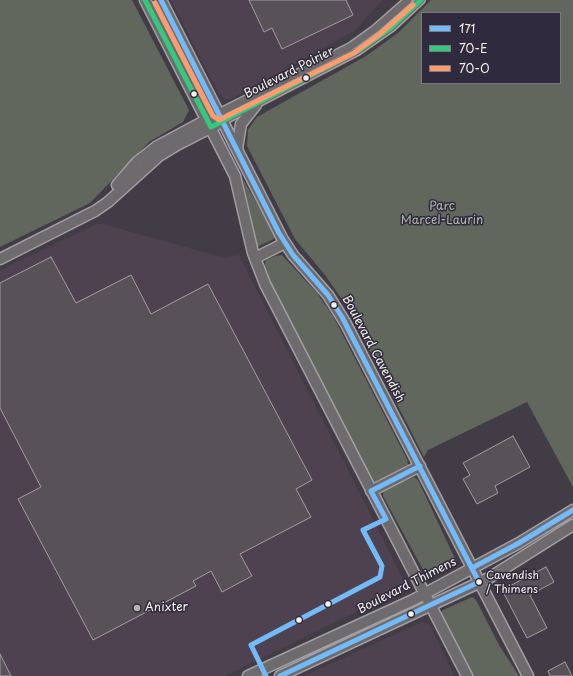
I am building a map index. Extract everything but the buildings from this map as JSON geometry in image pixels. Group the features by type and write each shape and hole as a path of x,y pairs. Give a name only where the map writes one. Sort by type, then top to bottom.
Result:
{"main road":[{"path":"145,0 209,123 236,179 255,258 269,293 468,676"},
{"name":"Boulevard Cavendish","path":"161,0 285,242 301,264 323,288 338,309 528,676"},
{"path":"237,149 241,124 256,105"},
{"name":"Boulevard Poirier","path":"0,252 92,207 156,147 221,117"},
{"name":"Boulevard Poirier","path":"0,259 95,212 159,156 209,123"},
{"path":"255,258 285,242"},
{"path":"371,490 420,466"},
{"name":"Boulevard Thimens","path":"248,676 424,593 519,543 573,510"},
{"path":"280,676 492,576 573,525"}],"street":[{"name":"Boulevard Poirier","path":"221,117 350,47 376,29 408,0"},
{"name":"Boulevard Poirier","path":"221,117 256,105 358,52 391,28 421,0"}],"shaded area":[{"path":"171,0 383,0 354,31 231,99 225,99 219,94"},
{"path":"99,223 225,258 239,255 407,587 225,676 0,676 0,270"},
{"path":"422,622 430,625 454,676 304,676"}],"green space":[{"path":"0,0 132,0 189,110 183,122 149,142 90,203 0,247"},
{"name":"Parc Marcel-Laurin","path":"431,0 573,0 573,487 527,402 428,450 424,457 348,308 325,275 295,239 247,146 248,130 257,117 366,56 398,33"},
{"path":"366,39 368,42 237,112 235,108"},
{"path":"243,179 275,236 274,239 257,247"},
{"path":"282,255 317,293 333,316 407,459 408,465 375,482 368,476 271,287 264,266 266,260"},
{"path":"414,477 418,480 457,563 427,577 383,496 383,490"},
{"path":"472,597 476,600 499,645 519,676 473,676 440,614 443,610"}],"transit line":[{"name":"70-E","path":"145,0 211,127 358,51 391,28 421,0"},
{"name":"171","path":"161,0 279,233 293,255 328,295 342,317 479,582 280,676"},
{"name":"70-O","path":"155,3 213,116 219,120 354,53 380,34 413,5"},
{"name":"171","path":"266,676 251,645 380,577 382,566 363,530 386,519 371,491 420,466"},
{"name":"171","path":"472,568 519,543 573,510"}],"place":[{"name":"Cavendish / Thimens","path":"479,582"},
{"name":"Anixter","path":"137,608"}]}
